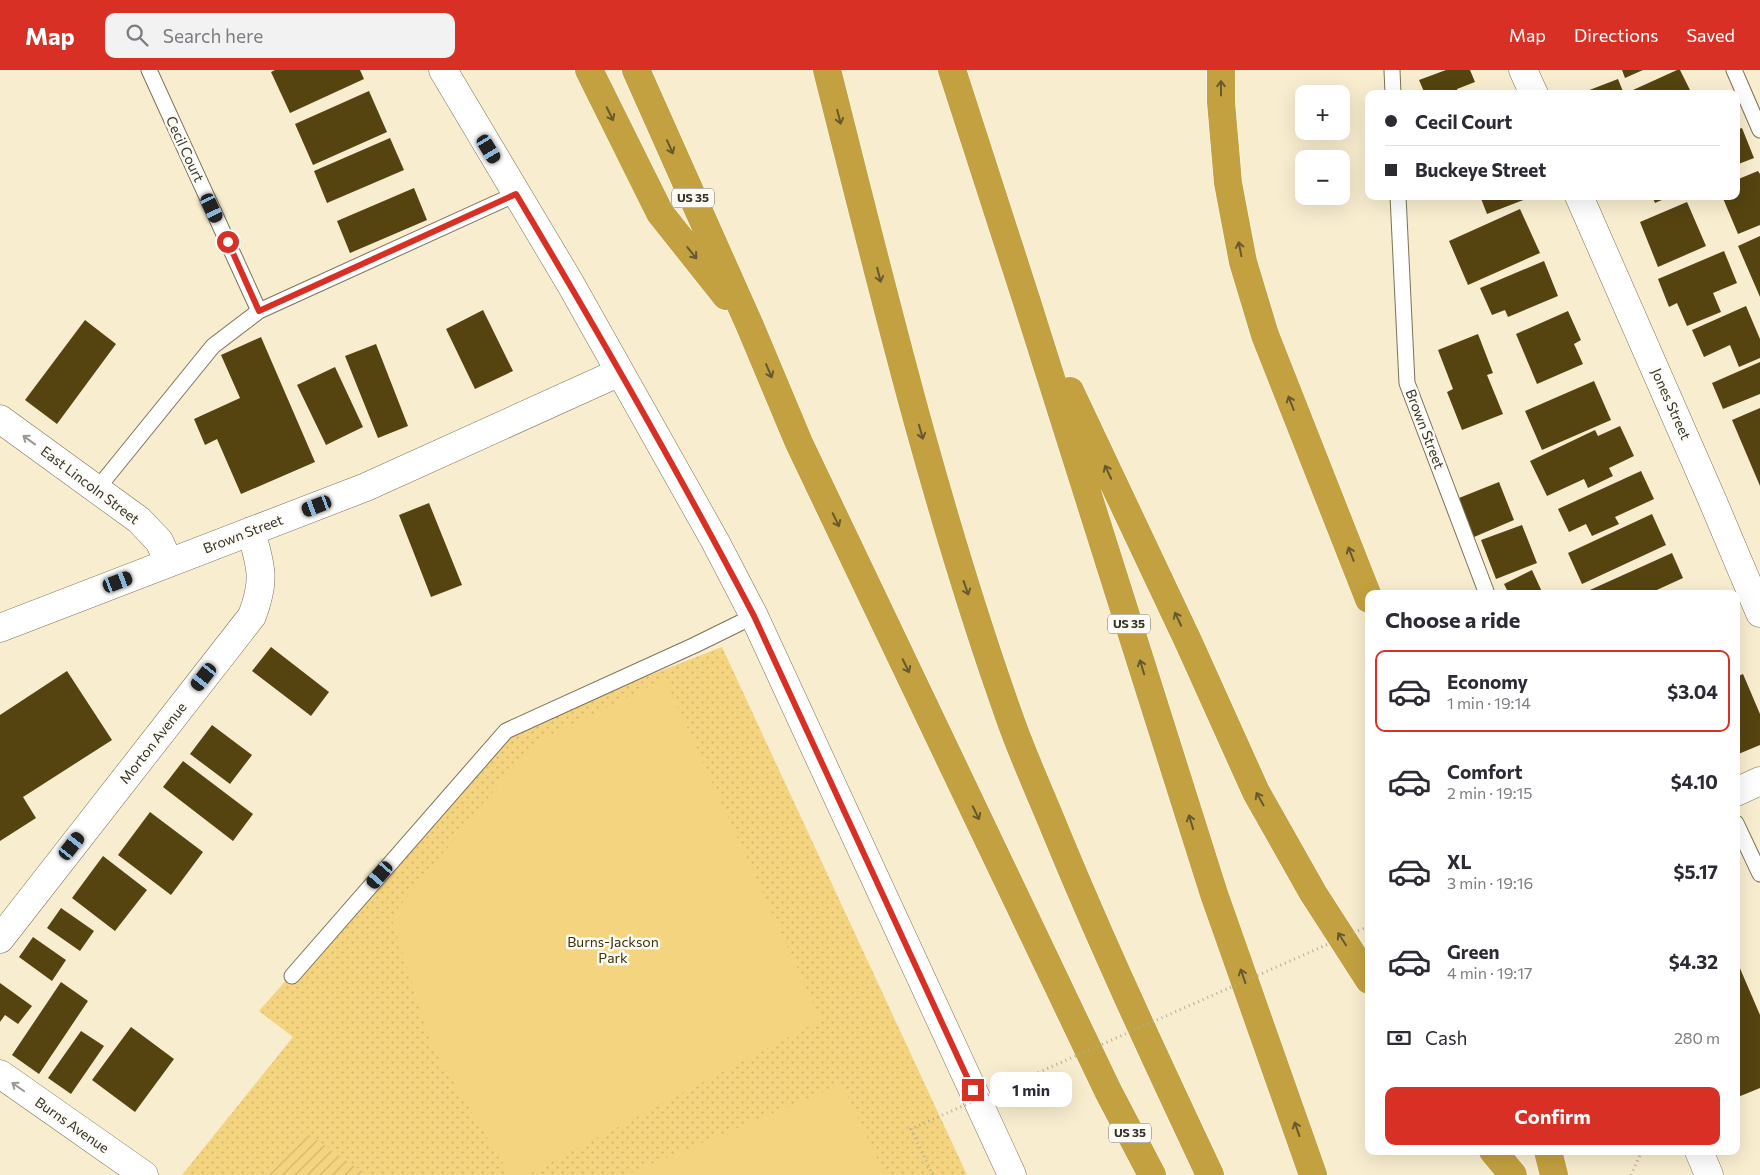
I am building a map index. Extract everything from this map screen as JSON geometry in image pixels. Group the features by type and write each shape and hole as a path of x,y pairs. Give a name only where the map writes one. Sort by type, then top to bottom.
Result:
{"highway":[{"path":"589,70 660,213 750,326"},
{"name":"US 35","path":"636,70 750,326 799,443 1108,1091 1152,1175"},
{"path":"827,70 899,354 959,567 1010,719 1078,886 1129,1003 1210,1175"},
{"name":"US 35","path":"952,70 1214,894 1313,1175"},
{"path":"1221,70 1221,102 1228,183 1243,262 1265,335 1365,590"},
{"path":"1026,299 1188,641 1256,792 1313,893 1365,974"},
{"path":"1108,1091 1134,1175"},
{"path":"1496,1155 1513,1175"},
{"path":"1549,1155 1554,1175"}],"street":[{"path":"443,70 570,283 754,616 1012,1175"},
{"path":"1523,70 1532,90"},
{"name":"Jones Street","path":"1581,200 1760,613"},
{"name":"Brown Street","path":"0,628 366,488 620,372"},
{"name":"East Lincoln Street","path":"0,419 139,520 159,542 169,562"},
{"name":"Morton Avenue","path":"0,939 252,616 260,595 262,567 251,531"},
{"path":"1740,790 1760,782"},
{"name":"Burns Avenue","path":"0,1074 144,1175"},
{"path":"1701,1155 1709,1175"}],"lane":[{"name":"Cecil Court","path":"149,70 259,311"},
{"path":"1392,70 1393,90"},
{"path":"1734,70 1760,130"},
{"path":"97,489 213,346 259,311 516,194"},
{"name":"Brown Street","path":"1398,200 1407,383 1485,590"},
{"path":"292,976 506,731 754,616"},
{"path":"1740,832 1760,874"}],"path":[{"path":"933,1175 911,1129 1365,928"},
{"path":"1631,1175 1640,1155"}],"green space":[{"name":"Burns-Jackson Park","path":"722,647 967,1175 182,1175 293,1037 259,1011 506,731"},
{"path":"665,679 821,1020 527,1175 510,1175 432,1047 391,917 532,744"},
{"path":"842,1084 885,1175 626,1175"},
{"path":"304,1131 367,1175 268,1175"}],"building":[{"path":"275,70 360,70 364,79 290,113 271,72"},
{"path":"1446,70 1470,70 1475,82 1457,90 1423,90 1419,80"},
{"path":"1622,70 1643,70 1625,78"},
{"path":"1680,70 1690,90 1633,90"},
{"path":"1618,79 1622,90 1589,90"},
{"path":"369,91 387,132 313,165 295,124"},
{"path":"1742,128 1754,158 1740,163 1740,129"},
{"path":"390,138 404,170 327,203 314,171"},
{"path":"1758,171 1760,174 1760,225 1738,234 1724,200 1740,200 1740,178"},
{"path":"414,188 427,220 350,253 337,221"},
{"path":"1482,200 1523,200 1487,214"},
{"path":"1687,202 1706,246 1658,267 1640,222"},
{"path":"1520,209 1540,253 1468,285 1449,241"},
{"path":"1760,236 1760,297 1738,246"},
{"path":"1724,251 1737,283 1713,293 1721,312 1687,326 1677,303 1669,307 1658,279"},
{"path":"1544,261 1558,296 1508,317 1505,310 1492,315 1480,288"},
{"path":"1746,306 1760,339 1760,358 1739,367 1730,345 1704,357 1692,330"},
{"path":"483,310 513,371 475,389 446,329"},
{"path":"1568,311 1581,340 1574,344 1583,364 1537,384 1516,334"},
{"path":"85,320 116,344 57,424 25,400"},
{"path":"1478,334 1493,373 1487,375 1503,414 1462,430 1447,392 1453,389 1438,350"},
{"path":"261,337 315,462 241,494 217,439 205,445 194,419 240,398 221,355"},
{"path":"376,344 408,426 378,438 345,356"},
{"path":"1760,362 1760,394 1723,409 1712,383"},
{"path":"335,367 363,427 326,445 297,385"},
{"path":"1594,381 1611,420 1542,450 1525,411"},
{"path":"1760,408 1760,486 1732,420"},
{"path":"1620,426 1634,456 1609,468 1613,476 1588,488 1584,479 1547,496 1530,461 1595,430 1598,436"},
{"path":"1641,471 1654,499 1615,517 1619,524 1592,536 1586,524 1569,532 1558,509"},
{"path":"1499,482 1514,520 1474,537 1459,498"},
{"path":"429,503 462,585 431,597 399,515"},
{"path":"1652,514 1666,545 1582,584 1568,553"},
{"path":"1522,525 1537,563 1496,579 1481,540"},
{"path":"1672,553 1683,578 1657,590 1590,590"},
{"path":"1532,570 1541,590 1507,590 1504,584"},
{"path":"271,647 329,692 311,716 252,671"},
{"path":"67,671 112,740 23,797 36,818 0,841 0,715"},
{"path":"1743,674 1760,714 1760,745 1740,753 1740,675"},
{"path":"212,725 252,755 230,784 190,754"},
{"path":"183,761 253,814 233,841 163,787"},
{"path":"150,812 203,852 171,895 118,855"},
{"path":"103,856 147,890 115,931 72,898"},
{"path":"61,908 94,931 80,951 47,928"},
{"path":"33,937 66,960 52,981 19,957"},
{"path":"1740,968 1760,1015 1760,1088 1740,1096"},
{"path":"61,982 88,1001 39,1074 12,1055"},
{"path":"0,983 32,1006 18,1024 5,1015 0,1022"},
{"path":"131,1027 174,1059 135,1112 92,1080"},
{"path":"81,1031 104,1046 71,1094 48,1078"}],"route":[{"path":"228,242 259,311 516,194 595,327 754,616 973,1090"}]}
